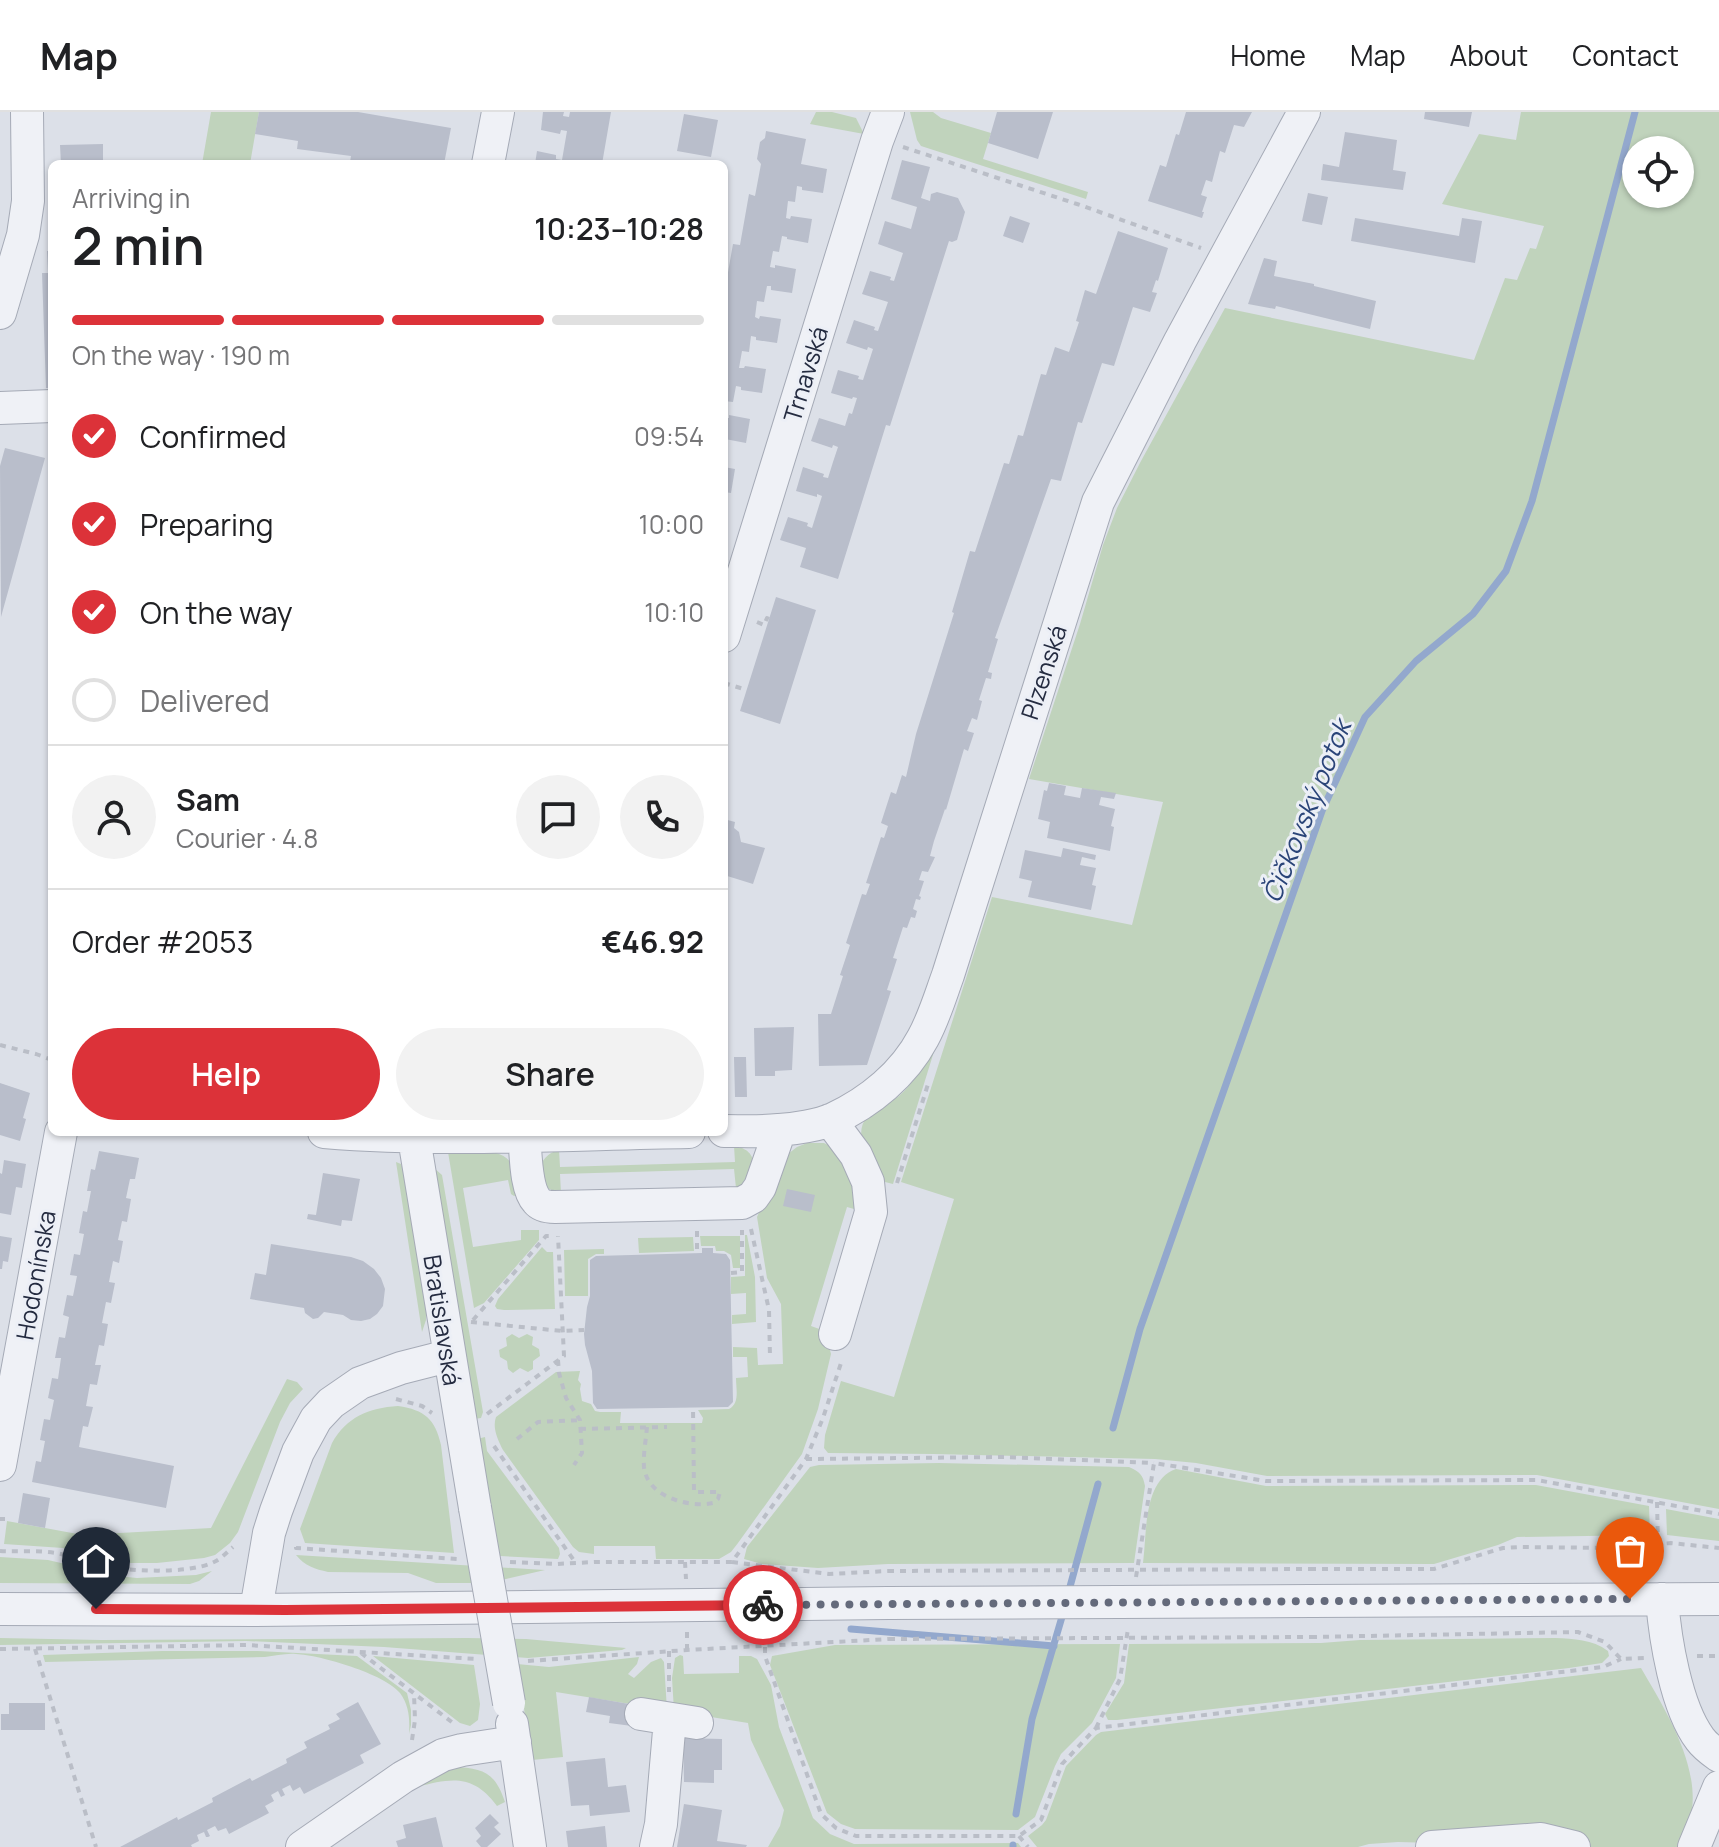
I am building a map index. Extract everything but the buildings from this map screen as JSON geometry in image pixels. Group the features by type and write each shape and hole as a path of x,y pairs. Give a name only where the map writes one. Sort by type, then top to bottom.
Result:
{"street":[{"path":"0,313 23,235 28,201 27,112"},
{"path":"489,160 498,112"},
{"name":"Plzenská","path":"728,1131 780,1130 830,1120 888,1084 922,1041 933,1018 1098,502 1180,341 1304,112"},
{"name":"Trnavská","path":"728,623 882,127"},
{"path":"0,408 48,406"},
{"path":"830,1120 856,1155 868,1182 871,1212 835,1334"},
{"path":"524,1136 532,1194 541,1205 742,1203 753,1197 760,1187 780,1130"},
{"name":"Hodonínska","path":"0,1465 60,1136"},
{"name":"Bratislavská","path":"413,1136 448,1356 509,1703 530,1847"},
{"path":"256,1610 269,1533 298,1452 316,1419 360,1383 448,1356"},
{"path":"1662,1599 1670,1657 1687,1716 1700,1739 1719,1756"},
{"path":"0,1609 256,1610 1719,1599"},
{"path":"656,1847 669,1718"},
{"path":"302,1847 403,1777 443,1755 515,1742"},
{"path":"1694,1847 1719,1787"},
{"path":"1432,1847 1541,1839 1574,1847"}],"path":[{"path":"882,127 912,149 1199,248"},
{"path":"728,684 747,690"},
{"path":"0,1045 48,1058"},
{"path":"731,1273 742,1272 742,1230 752,1229 769,1310 770,1357"},
{"path":"697,1231 697,1254"},
{"path":"487,1414 564,1356 562,1331 558,1236 546,1236 471,1322 562,1331 584,1330"},
{"path":"558,1360 566,1398 580,1420 582,1453 574,1465"},
{"path":"396,1399 422,1406 439,1422"},
{"path":"647,1427 644,1469 652,1485 675,1500 693,1504 713,1503 720,1492 694,1492 693,1407"},
{"path":"517,1439 538,1422 580,1420"},
{"path":"580,1429 667,1427"},
{"path":"499,1453 575,1562"},
{"path":"806,1459 1004,1457 1154,1463 1266,1481 1537,1480 1719,1514"},
{"path":"1139,1558 1154,1463"},
{"path":"1657,1502 1658,1544"},
{"path":"732,1562 829,1574 888,1571 1434,1569 1503,1548 1612,1548 1658,1544 1719,1548"},
{"path":"0,1551 54,1553 120,1570 142,1571 213,1563 233,1547"},
{"path":"525,1661 889,1639 1578,1632 1605,1642 1621,1659"},
{"path":"0,1649 247,1645 481,1660"},
{"path":"765,1647 765,1656 821,1814 836,1828 856,1836 1019,1836 1041,1820 1062,1764 1096,1728 1120,1679"},
{"path":"35,1649 96,1847"},
{"path":"669,1651 669,1718"},
{"path":"359,1652 451,1721"},
{"path":"1096,1728 1603,1667 1621,1659 1719,1656"},
{"path":"403,1777 414,1729 414,1694"},
{"path":"1019,1836 1028,1847"}],"green space":[{"path":"211,112 259,112 251,160 203,160"},
{"path":"816,112 856,118 864,134 810,124"},
{"path":"910,112 933,112 941,118 991,133 983,159 1088,192 1086,199 921,146"},
{"path":"1521,112 1719,112 1719,1509 1537,1475 1267,1476 1155,1459 828,1453 824,1448 825,1435 841,1381 894,1397 954,1199 901,1182 992,897 1132,925 1163,802 1029,779 1117,508 1225,308 1474,360 1505,278 1517,280 1530,248 1536,249 1544,226 1442,204 1479,134 1516,140"},
{"path":"936,1045 893,1184 881,1181 862,1141 863,1124 874,1111 905,1090"},
{"path":"807,1143 824,1143 840,1151 856,1170 861,1211 847,1207 811,1326 825,1331 831,1354 818,1409 802,1454 731,1552 719,1559 656,1559 655,1546 594,1546 594,1554 579,1552 503,1450 495,1430 496,1417 556,1372 580,1371 578,1380 582,1401 591,1404 595,1411 621,1412 620,1423 702,1423 703,1418 698,1410 729,1409 736,1399 736,1378 748,1377 747,1357 733,1357 733,1347 757,1348 758,1365 783,1364 781,1304 767,1278 757,1217 784,1157"},
{"path":"734,1146 749,1152 756,1167 746,1185 736,1188 734,1169 560,1174 561,1193 546,1187 540,1172 542,1162 549,1154 559,1150 560,1167 735,1162"},
{"path":"448,1152 494,1152 509,1160 515,1171 519,1194 514,1196 508,1180 463,1188 473,1247 521,1240 521,1230 539,1230 539,1240 484,1303 474,1308"},
{"path":"396,1162 401,1164 405,1175 426,1306 422,1332"},
{"path":"434,1168 442,1175 483,1412 481,1418 474,1419"},
{"path":"745,1235 755,1277 756,1322 732,1324 732,1315 746,1314 746,1293 731,1294 731,1277 745,1276"},
{"path":"700,1236 740,1236 740,1268 733,1268 731,1255 724,1251 716,1251 715,1246 701,1246"},
{"path":"693,1237 694,1251 639,1253 638,1238"},
{"path":"542,1247 547,1252 553,1252 555,1309 497,1309 498,1299"},
{"path":"604,1249 604,1254 588,1259 588,1296 565,1296 564,1250"},
{"path":"512,1334 519,1338 527,1334 533,1337 532,1345 539,1349 540,1356 533,1361 533,1369 528,1372 520,1368 513,1373 508,1369 507,1361 500,1357 499,1350 507,1346 506,1338"},
{"path":"287,1379 297,1382 303,1389 290,1403 280,1422 238,1532 215,1555 157,1563 127,1563 63,1548 4,1544 7,1521 83,1535 211,1528"},
{"path":"398,1406 422,1413 432,1422 439,1436 454,1553 305,1543 300,1529 338,1434 359,1416"},
{"path":"485,1437 487,1451 559,1548 558,1559 500,1556 477,1439"},
{"path":"939,1463 1133,1469 1142,1476 1145,1486 1134,1563 888,1564 818,1568 762,1564 744,1559 747,1547 810,1467"},
{"path":"1176,1469 1266,1486 1536,1485 1649,1506 1650,1535 1517,1537 1434,1564 1143,1563 1152,1496 1165,1475"},
{"path":"1666,1509 1719,1519 1719,1541 1667,1535"},
{"path":"296,1555 545,1570 481,1583 436,1583 408,1573 328,1572 310,1566"},
{"path":"0,1557 48,1560 137,1578 196,1575 212,1571 190,1584 0,1583"},
{"path":"0,1638 467,1638 526,1639 626,1648 528,1658 246,1641 0,1645"},
{"path":"1555,1638 1589,1642 1608,1651 1609,1656 1602,1663 1569,1668 1117,1720 1108,1720 1105,1714 1124,1683 1129,1644"},
{"path":"1120,1644 1116,1678 1092,1723 1061,1754 1035,1817 1018,1830 855,1829 841,1824 827,1813 770,1665 772,1656 835,1645"},
{"path":"258,1651 357,1656 407,1693 411,1710 409,1734 407,1707 400,1693 392,1686 351,1667 307,1655 45,1662 43,1655"},
{"path":"373,1656 474,1665 480,1704 478,1720 470,1726 460,1723"},
{"path":"683,1656 684,1674 739,1673 739,1656 757,1659 771,1685 779,1727 813,1818 830,1834 854,1844 1018,1843 1021,1847 768,1847 780,1826 784,1810 751,1740 748,1723 674,1711 672,1678 675,1658"},
{"path":"639,1657 628,1674 634,1678 651,1662 661,1658 664,1662 667,1710 556,1692 563,1757 532,1760 517,1664 549,1667"},
{"path":"1641,1668 1680,1743 1692,1784 1693,1804 1680,1847 1398,1842 1358,1847 1037,1847 1028,1836 1046,1820 1066,1766 1101,1732"},
{"path":"453,1767 480,1771 492,1778 505,1802 497,1806 479,1788 461,1781 417,1787"}],"waterway":[{"name":"Čičkovský potok","path":"1113,1428 1140,1329 1322,811 1365,717 1416,661 1473,614 1506,571 1532,501 1635,112"},
{"name":"Čičkovský potok","path":"1068,1594 1098,1484"},
{"name":"Čičkovský potok","path":"1016,1814 1032,1719 1064,1610"},
{"path":"851,1629 1054,1646"}],"way so far":[{"path":"763,1605 1630,1599"}],"route":[{"path":"96,1609 763,1605"}]}
